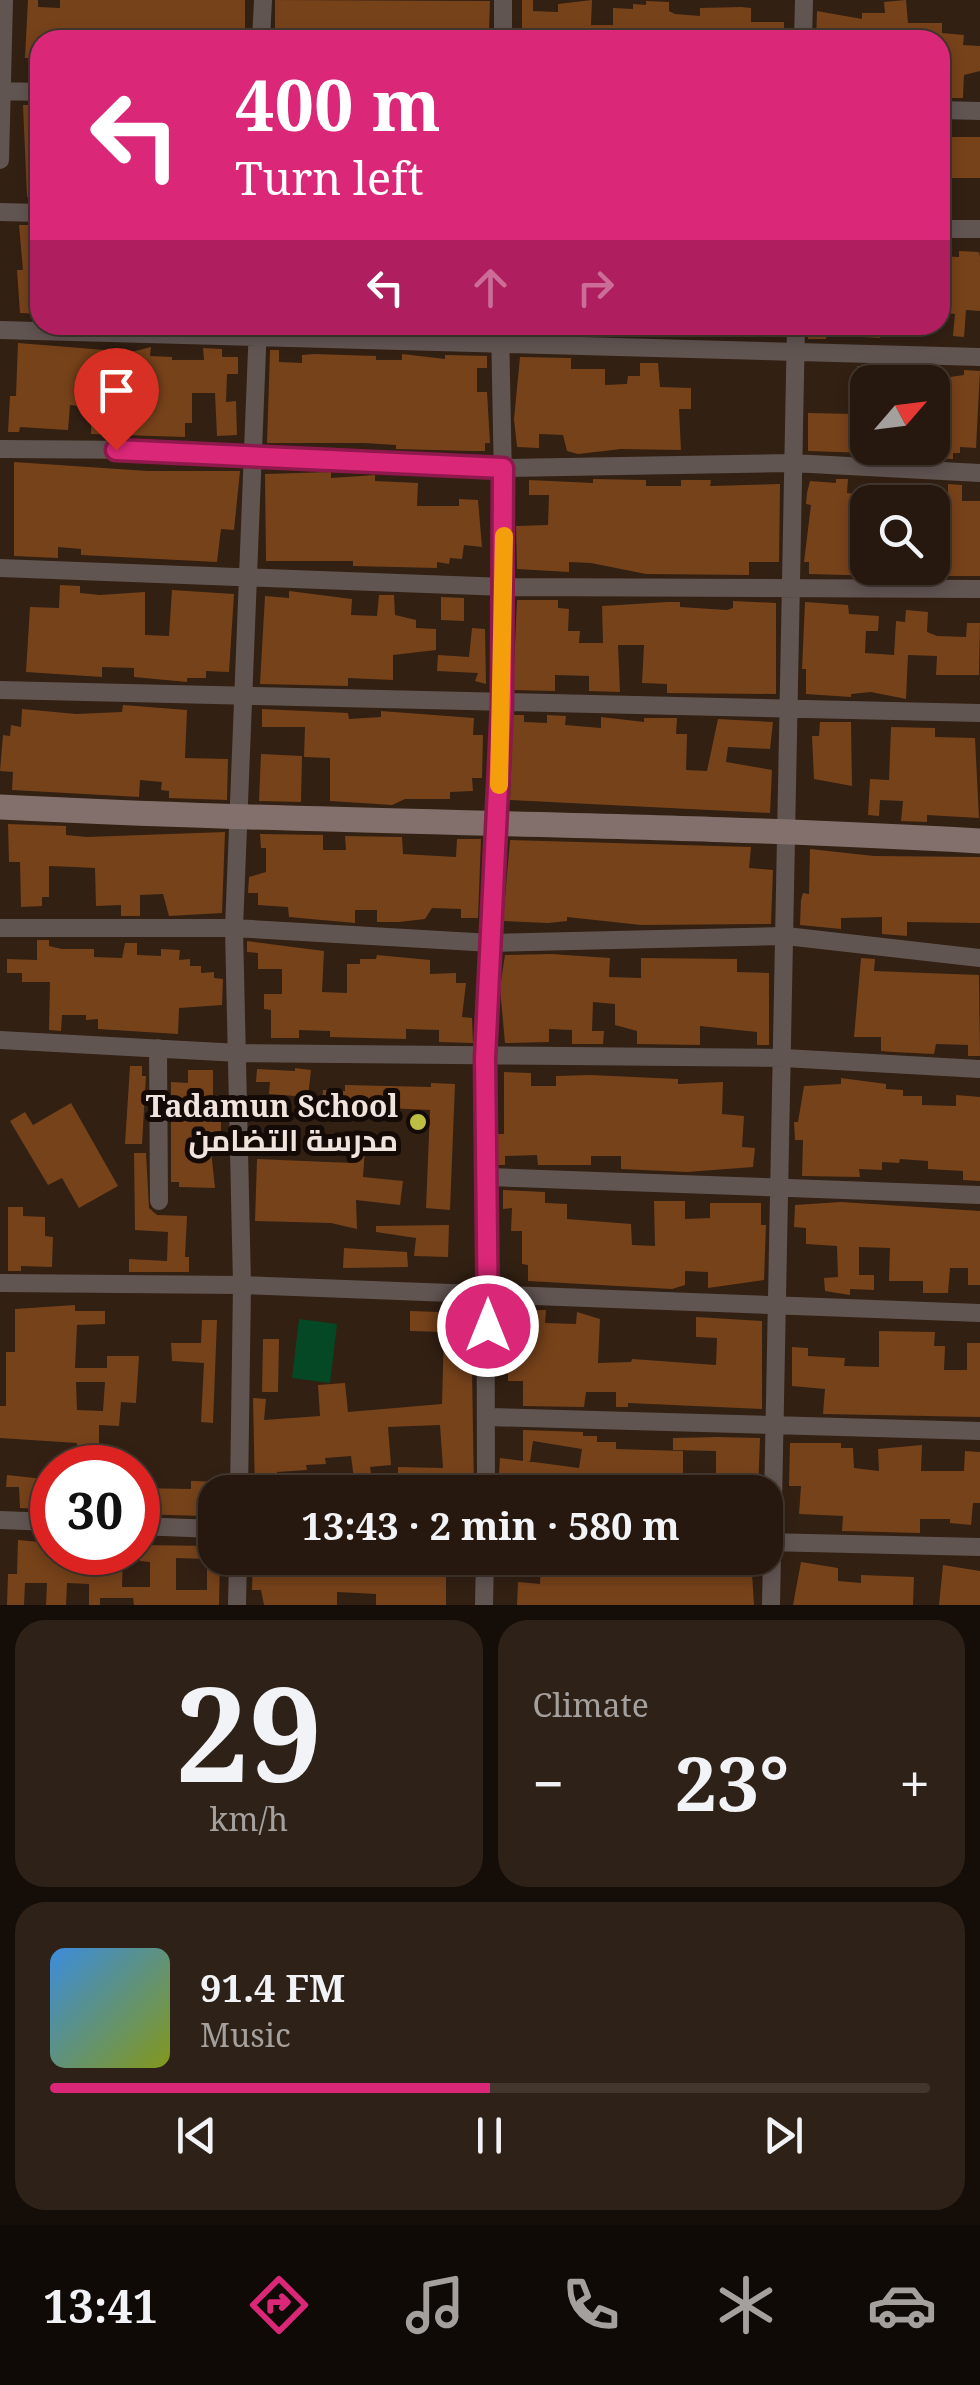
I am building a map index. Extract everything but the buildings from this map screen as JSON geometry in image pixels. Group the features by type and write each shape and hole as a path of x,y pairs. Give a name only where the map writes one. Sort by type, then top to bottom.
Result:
{"street":[{"path":"0,160 4,0"},
{"path":"261,30 262,0"},
{"path":"503,0 503,30"},
{"path":"803,30 804,0"},
{"path":"0,92 30,92"},
{"path":"950,110 980,110"},
{"path":"0,212 30,212"},
{"path":"950,229 980,228"},
{"path":"0,330 30,330"},
{"path":"239,1475 242,1285 234,928 258,335"},
{"path":"318,335 500,347 980,357"},
{"path":"486,1475 485,1058 504,587 500,335"},
{"path":"774,1475 778,1424 778,1186 784,1058 795,335"},
{"path":"0,449 256,455 503,468 792,463 980,472"},
{"path":"0,568 504,587 980,590"},
{"path":"0,690 502,705 980,712"},
{"path":"0,807 238,819 788,830 980,841"},
{"path":"0,928 234,928 492,943 786,936 980,958"},
{"path":"0,1040 239,1053 784,1058 980,1069"},
{"path":"158,1048 160,1201"},
{"path":"488,1177 980,1195"},
{"path":"0,1283 242,1285 778,1308 980,1312"},
{"path":"488,1416 980,1431"},
{"path":"0,1520 30,1521"},
{"path":"160,1527 198,1528"},
{"path":"783,1542 980,1547"},
{"path":"238,1575 238,1605"},
{"path":"484,1605 485,1575"},
{"path":"770,1575 772,1605"}],"green space":[{"path":"299,1319 337,1324 330,1383 292,1378"}],"slow traffic":[{"path":"499,785 504,536"}],"place":[{"name":"Tadamun School مدرسة التضامن","path":"418,1122"}],"route":[{"path":"116,450 503,468 502,705 485,1058 488,1326"}]}
